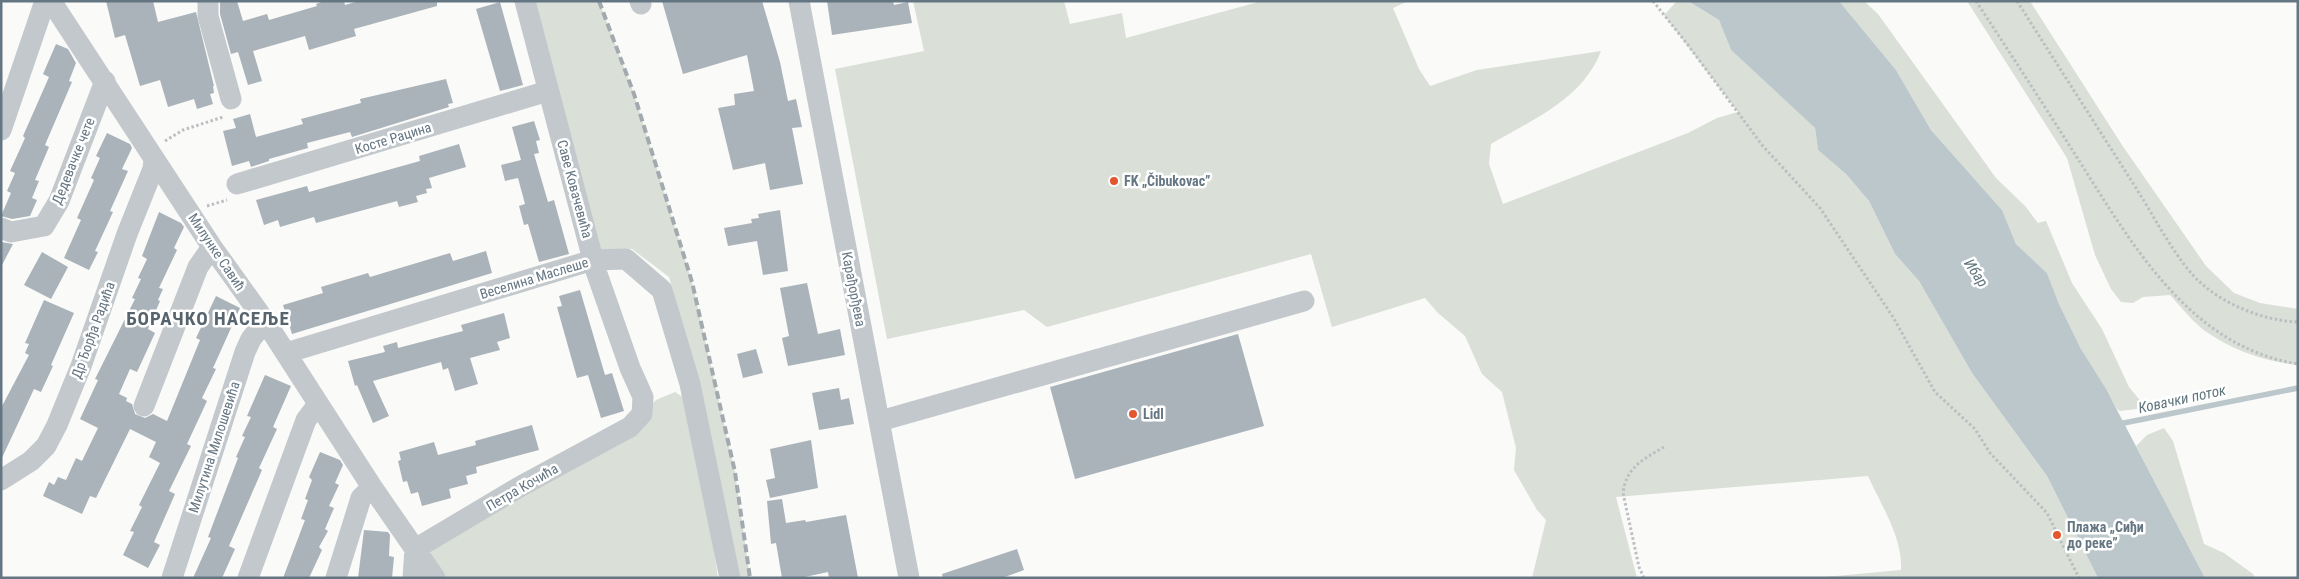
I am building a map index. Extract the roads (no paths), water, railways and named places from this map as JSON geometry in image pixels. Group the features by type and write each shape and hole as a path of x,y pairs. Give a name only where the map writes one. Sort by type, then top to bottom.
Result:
{"street":[{"path":"1,130 45,1"},
{"name":"Милунке Савић","path":"51,1 105,81 159,151 212,247 265,321 372,487 435,578"},
{"path":"208,1 208,16 230,99"},
{"name":"Саве Ковачевића","path":"525,1 594,260 630,368 643,397 642,414 630,427"},
{"name":"Карађорђева","path":"799,1 909,578"},
{"name":"Дедевачке чете","path":"1,228 12,232 44,226 59,201 105,81"},
{"name":"Косте Рацина","path":"235,191 548,91"},
{"name":"Др Ђорђа Радића","path":"1,480 31,461 46,446 57,425 81,366 127,234 159,151"},
{"path":"144,406 198,267 212,247"},
{"name":"Веселина Маслеше","path":"286,353 594,260 626,259 662,290 690,384 730,578"},
{"path":"880,421 1304,301"},
{"name":"Милутина Милошевића","path":"172,578 245,352 251,338 265,321"},
{"path":"248,578 306,420 318,404"},
{"name":"Петра Кочића","path":"416,549 521,486 630,427"},
{"path":"336,578 361,498 372,487"},
{"path":"413,578 416,549"}],"water":[{"name":"Ибар","path":"1688,1 1839,1 1896,70 1931,130 2002,210 2016,244 2047,273 2059,304 2081,349 2106,389 2205,578 2098,578 2047,476 1972,373 1919,281 1895,254 1869,201 1846,174 1818,150 1815,128 1731,50 1719,20"}],"waterway":[{"name":"Ковачки поток","path":"2119,424 2298,388"}],"railway":[{"path":"599,1 634,94 692,282 735,472 750,578"}],"place":[{"name":"FK „Čibukovac”","path":"1114,181"},
{"name":"Lidl","path":"1133,414"},
{"name":"Плажа „Сиђи до реке”","path":"2057,535"}],"district":[{"name":"БОРАЧКО НАСЕЉЕ","path":"208,318"}]}
